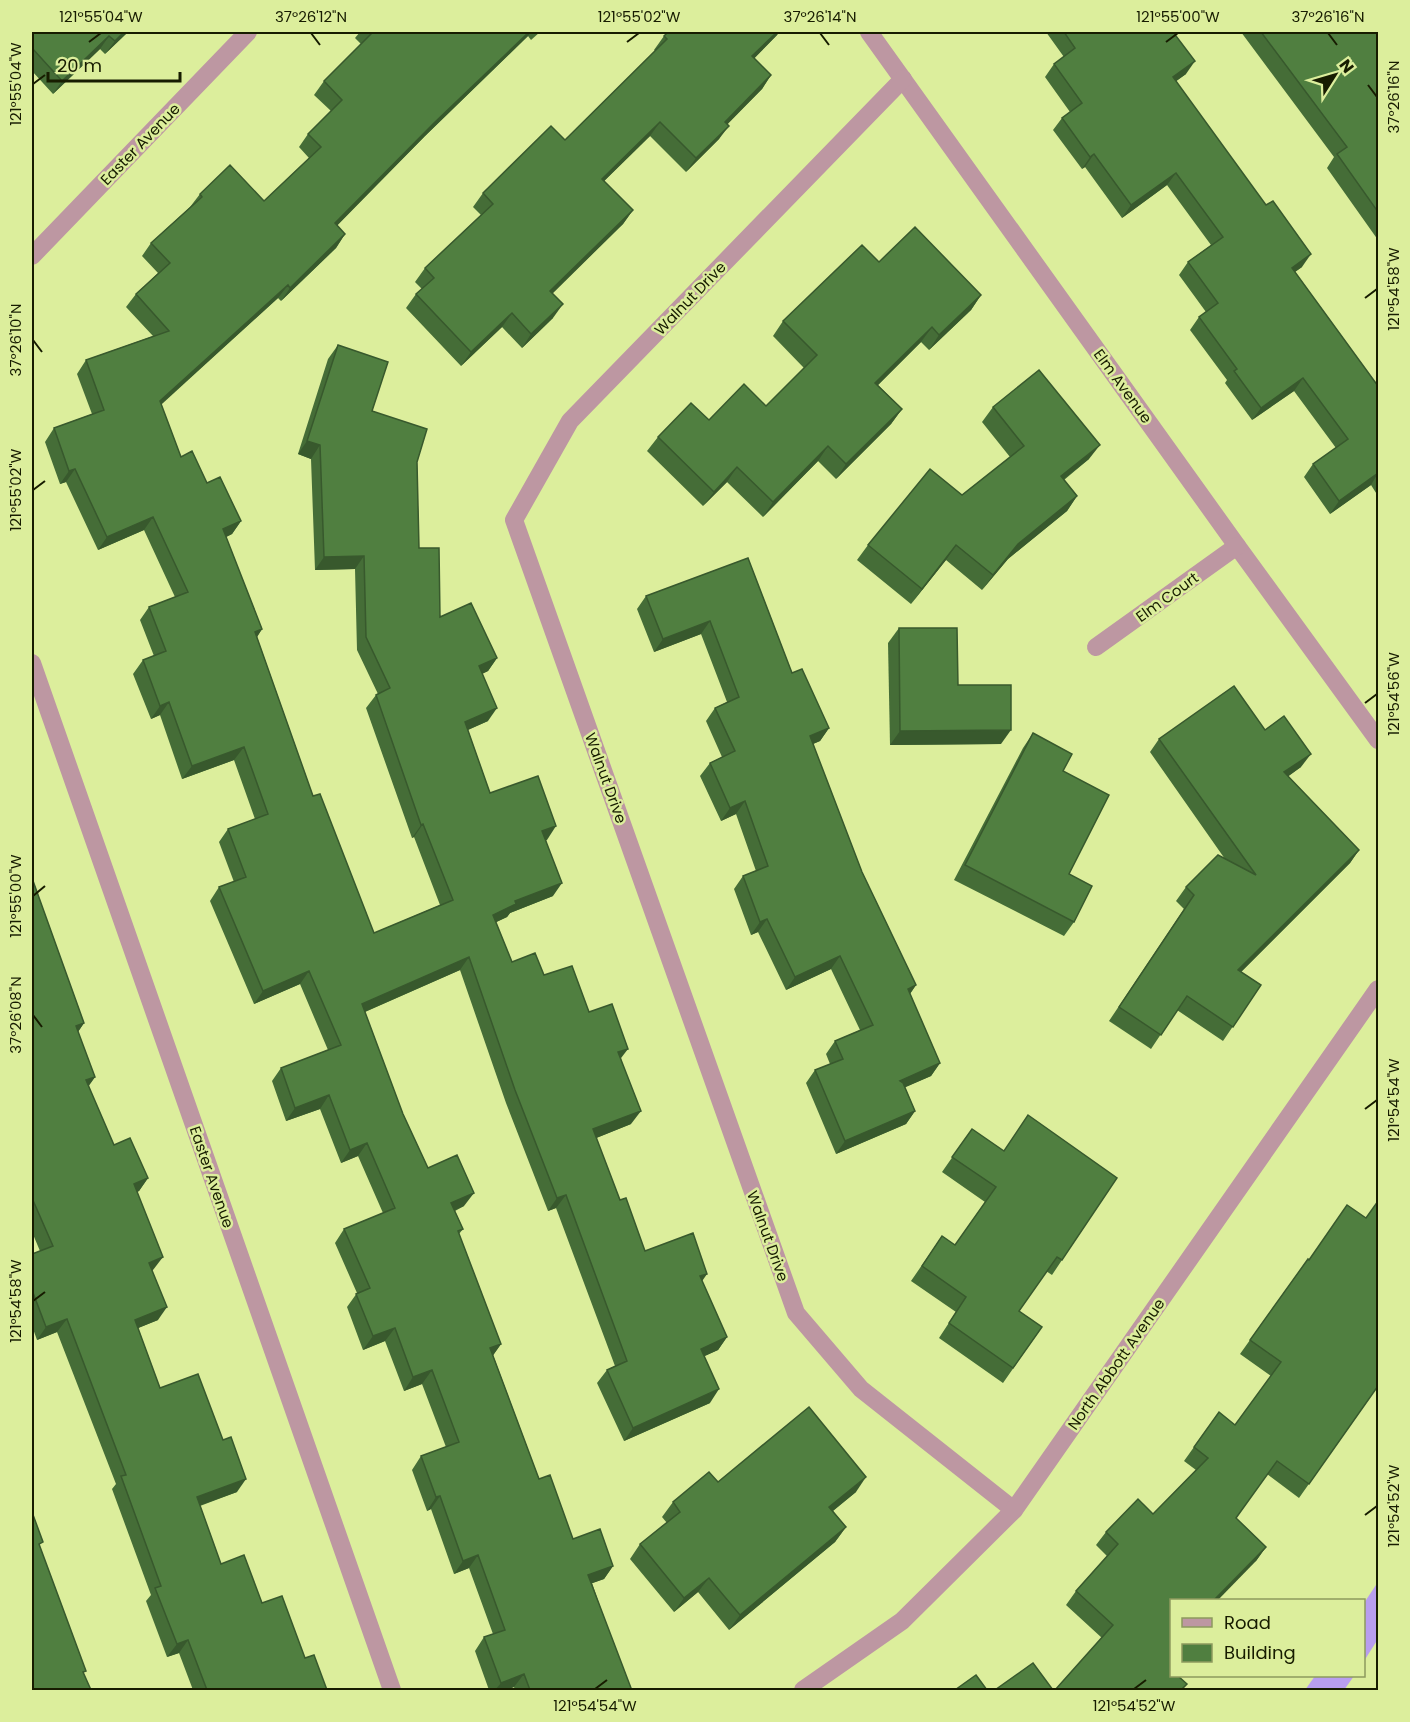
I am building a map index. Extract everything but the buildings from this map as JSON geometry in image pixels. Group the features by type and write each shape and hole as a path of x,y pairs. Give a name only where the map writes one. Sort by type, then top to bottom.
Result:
{"street":[{"name":"Easter Avenue","path":"32,256 248,32"},
{"name":"Elm Avenue","path":"869,32 1378,740"},
{"name":"Walnut Drive","path":"903,79 570,421 514,520 796,1313 861,1389 1014,1510"},
{"name":"Elm Court","path":"1096,647 1237,546"},
{"name":"Easter Avenue","path":"32,663 392,1690"},
{"name":"North Abbott Avenue","path":"803,1690 902,1621 1014,1510 1378,989"}],"shaded area":[{"path":"1378,1582 1378,1639 1365,1659 1365,1602"},
{"path":"1314,1677 1353,1677 1344,1690 1305,1690"}]}
